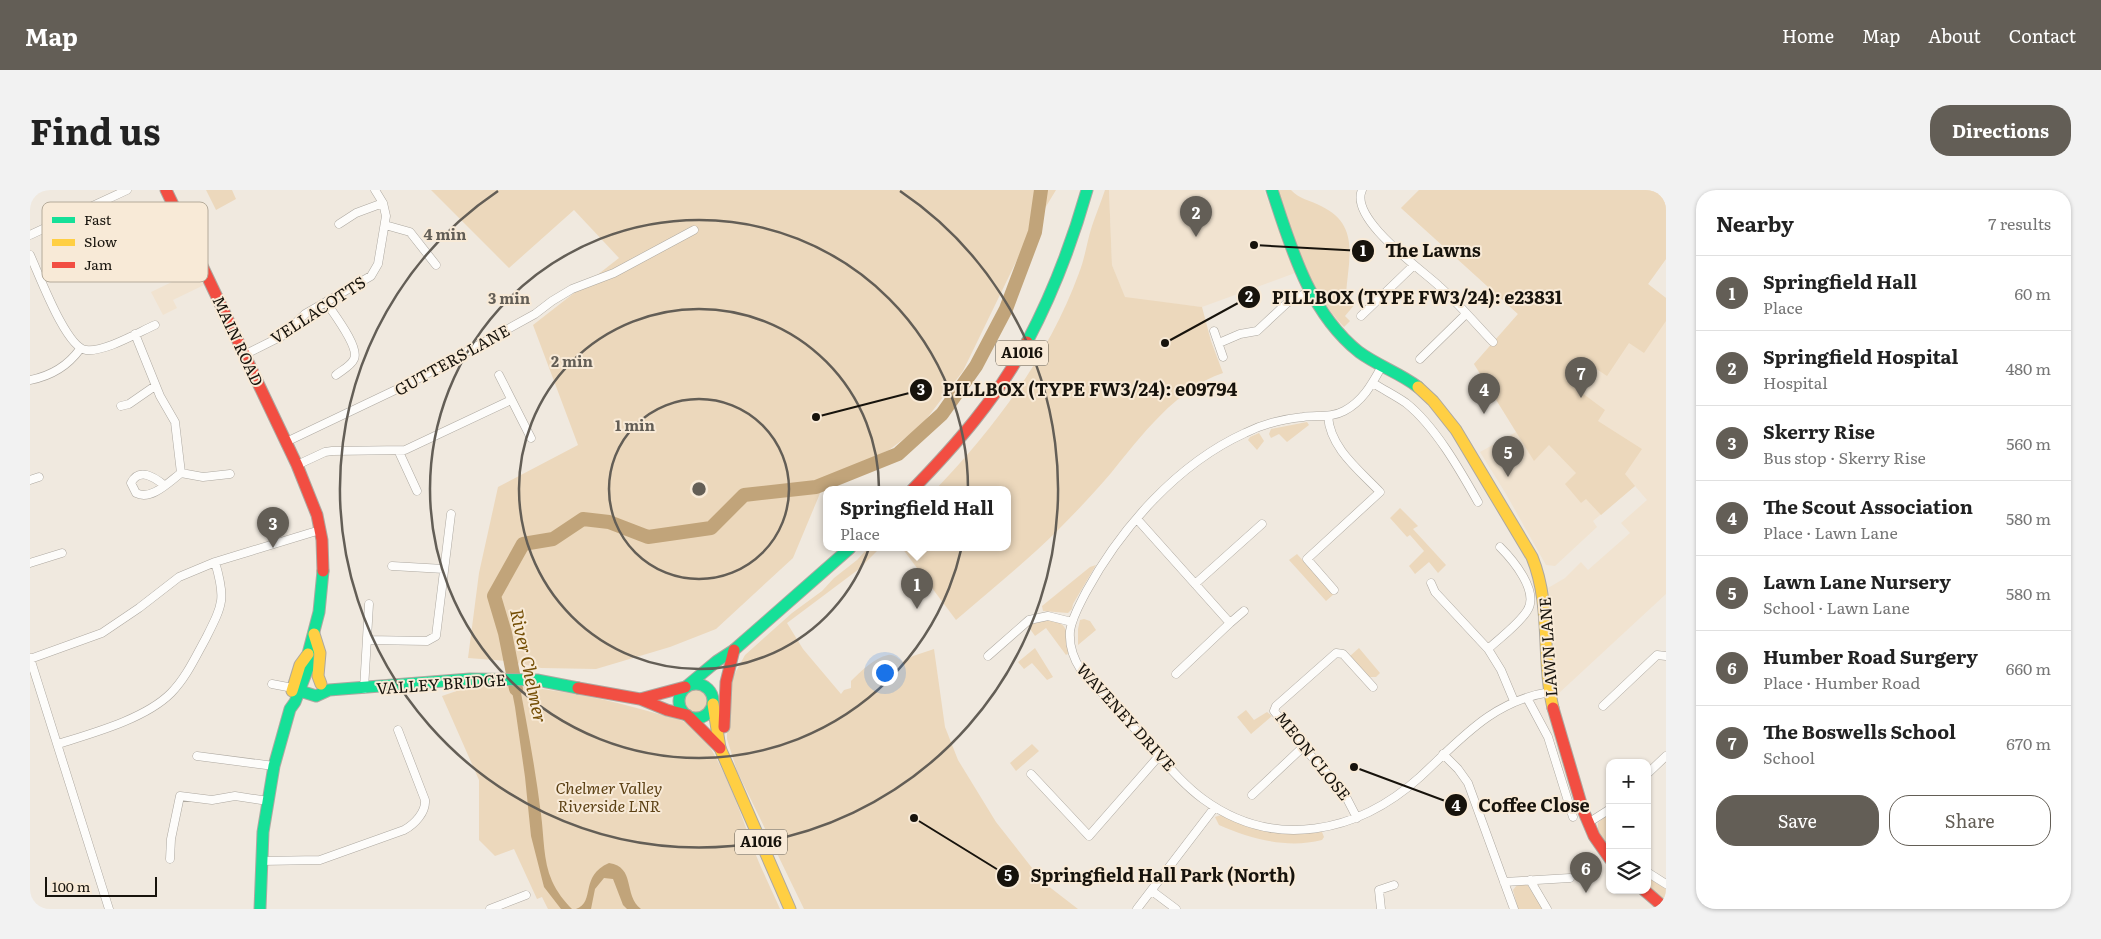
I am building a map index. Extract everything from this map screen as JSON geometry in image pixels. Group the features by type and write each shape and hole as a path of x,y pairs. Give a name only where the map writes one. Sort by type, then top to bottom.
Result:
{"main road":[{"name":"MAIN ROAD","path":"166,190 172,202"},
{"name":"A1016","path":"916,486 939,464 969,430 1018,360 1058,282 1072,243 1087,190"},
{"name":"LAWN LANE","path":"1272,190 1310,291 1323,312 1338,331 1361,353 1412,382 1438,406 1460,437 1502,510 1531,555 1545,593 1547,669 1550,692 1576,787 1588,822 1594,836 1606,853"},
{"name":"MAIN ROAD","path":"208,279 312,500 320,530 323,577 314,634"},
{"name":"A1016","path":"686,686 734,650 847,551"},
{"path":"260,909 261,861 274,766 290,709 295,702 298,687 308,668 308,654 314,634"},
{"path":"314,634 320,654 318,676 325,687"},
{"name":"A1016","path":"734,650 720,675 713,700 720,748 790,909"},
{"name":"A1016","path":"731,775 723,718 726,682 734,650"},
{"name":"VALLEY BRIDGE","path":"298,687 364,689 470,679 502,678 559,683 640,699 666,710 688,716"},
{"path":"701,684 709,690 713,700 709,712 704,716 697,718 688,716 680,708 680,693 686,686 701,684"},
{"name":"VALLEY BRIDGE","path":"640,699 686,686"},
{"name":"A1016","path":"688,716 720,748"},
{"path":"1649,894 1666,909"}],"street":[{"path":"101,202 127,190"},
{"name":"VELLACOTTS","path":"244,355 282,336 305,314 366,280 375,271 385,225 383,203 375,190"},
{"path":"1362,190 1362,204 1372,224 1414,265 1438,285 1493,342"},
{"path":"339,224 356,213 383,203"},
{"path":"385,225 410,232 436,265"},
{"path":"30,235 42,229"},
{"name":"GUTTERS LANE","path":"286,442 410,383 535,314 552,300 572,289 614,273 694,230"},
{"path":"30,255 42,281"},
{"path":"1361,316 1414,265"},
{"path":"42,282 67,335 80,349 102,348 155,325"},
{"path":"1219,343 1240,334 1262,328 1274,314 1310,291"},
{"path":"326,302 353,345 355,354 353,361 336,375"},
{"path":"1420,359 1466,314"},
{"path":"1214,332 1223,357"},
{"path":"135,334 155,386 175,422 181,473"},
{"path":"30,380 50,374 64,366 80,349"},
{"name":"WAVENEY DRIVE","path":"1382,366 1373,383 1352,407 1343,412 1328,416 1285,420 1262,426 1237,436 1189,468 1156,498 1137,519 1101,567 1072,622 1070,640 1075,661 1081,670 1189,787 1215,807 1245,822 1278,829 1326,827 1357,818 1372,811 1400,794 1481,721 1514,702 1550,692"},
{"path":"500,375 530,438"},
{"path":"1373,383 1405,403 1424,422 1452,460 1478,502"},
{"path":"121,406 155,386"},
{"path":"296,465 332,451 399,452 512,400"},
{"path":"1328,416 1330,431 1336,445 1380,492 1307,559 1334,590"},
{"path":"399,452 417,490"},
{"path":"164,485 181,473 203,478 230,474"},
{"path":"30,480 38,477"},
{"path":"367,640 427,641 434,639 437,633 451,514"},
{"path":"1137,519 1230,623"},
{"path":"1195,584 1262,524"},
{"path":"109,909 30,659 102,633 139,608 179,577 215,562 320,530"},
{"name":"LAWN LANE","path":"1488,649 1524,614 1530,605 1528,590 1522,574 1500,547"},
{"path":"30,563 62,553"},
{"path":"58,744 128,720 164,699 177,686 202,646 220,607 222,584 215,562"},
{"path":"392,566 444,569"},
{"path":"1431,583 1434,592 1488,649 1501,670 1514,702"},
{"path":"364,689 369,604"},
{"path":"1176,674 1244,611"},
{"path":"988,656 1029,620 1038,616 1048,616 1072,622"},
{"name":"MEON CLOSE","path":"1357,818 1343,791 1302,747 1274,711 1276,706 1328,658 1336,653 1343,654 1373,687"},
{"path":"1603,706 1657,655 1666,656"},
{"path":"272,684 298,687"},
{"name":"LAWN LANE","path":"1527,698 1548,737 1573,817"},
{"path":"261,861 320,860 404,830 413,824 424,810 425,800 398,730"},
{"path":"1252,795 1302,747"},
{"path":"1443,754 1458,769 1468,784 1514,909"},
{"path":"197,756 274,766"},
{"path":"1031,774 1088,836 1159,756"},
{"path":"1651,771 1664,762"},
{"path":"170,859 171,838 180,796 212,800 235,796 268,801"},
{"path":"1137,909 1215,807"},
{"path":"1588,822 1606,811"},
{"path":"1651,875 1666,884"},
{"path":"1504,882 1570,878"},
{"path":"1530,880 1547,909"},
{"path":"1381,909 1379,890 1394,885"},
{"path":"1152,890 1176,909"},
{"path":"490,909 526,895"}],"shaded area":[{"path":"1109,190 1264,190 1295,273 1202,307 1125,298 1112,265"},
{"path":"1419,190 1666,190 1666,259 1648,284 1666,298 1666,594 1558,694 1548,588 1565,578 1581,562 1588,570 1630,533 1621,523 1647,500 1635,486 1593,521 1597,527 1555,566 1546,565 1480,452 1516,432 1474,364 1518,314 1401,208"},
{"path":"172,282 203,282 204,285 173,300 177,308 163,315 151,292"},
{"path":"508,671 517,672 536,778 545,857 549,873 558,893 572,909 561,909 544,887 531,836 525,777"},
{"path":"609,863 623,870 632,896 641,909 627,909 623,905 613,879 604,878 595,889 591,909 576,909 582,906 585,901 594,875 600,868"}],"green space":[{"path":"206,190 232,190 236,199 216,210"},
{"path":"431,190 1056,190 1030,233 963,371 921,426 889,450 826,479 793,558 716,629 670,647 596,669 541,668 507,661 468,658 479,573 498,487 578,445 533,325 619,258 574,210 509,268"},
{"path":"1105,190 1109,190 1112,265 1125,297 1202,307 1211,341 1223,373 1206,380 1175,402 1147,429 1099,487 1059,529 1022,564 956,620 904,551 1011,551 1011,486 939,486 999,416 1036,361 1067,303 1083,261 1092,226"},
{"path":"1275,190 1291,190 1334,214 1342,223 1347,233 1350,256 1346,295 1355,304 1345,316 1350,321 1344,327 1321,298 1312,281 1287,225"},
{"path":"1419,190 1666,190 1666,259 1648,284 1666,298 1666,321 1644,353 1629,343 1607,376 1586,362 1570,384 1605,410 1598,421 1642,449 1625,474 1635,486 1601,515 1586,499 1581,503 1565,484 1576,473 1549,445 1534,461 1474,364 1518,314 1401,208"},
{"path":"1307,422 1309,425 1287,442 1279,434 1271,438 1269,434 1271,429"},
{"path":"1259,433 1264,441 1257,450 1248,440"},
{"path":"1400,508 1418,526 1413,529 1446,565 1438,573 1429,562 1415,574 1409,566 1424,551 1410,535 1407,537 1390,518"},
{"path":"865,551 877,551 859,569 787,623 803,649 841,694 844,690 851,688 851,681 859,673 878,659 890,655 903,662 913,656 934,649 945,727 958,760 996,822 1043,882 1078,909 804,909 737,771 727,739 727,705 733,677 745,655 792,613 822,591 834,578"},
{"path":"1297,554 1334,594 1326,601 1289,560"},
{"path":"1096,565 1068,613 1043,611 1042,606 1090,567"},
{"path":"1049,620 1061,624 1066,631 1069,653 1066,655 1046,628 1035,636 1028,626 1040,621"},
{"path":"1080,620 1090,621 1096,630 1078,645"},
{"path":"1035,648 1053,677 1047,680 1032,663 1024,669 1018,662"},
{"path":"1359,648 1380,673 1376,677 1369,677 1350,656"},
{"name":"Chelmer Valley Riverside LNR","path":"502,685 542,689 598,699 683,721 697,730 713,752 720,766 780,909 548,909 542,897 537,899 514,849 495,856 479,840 479,780 442,696 471,686"},
{"path":"696,689 705,692 708,701 705,710 696,713 687,710 684,701 687,692"},
{"path":"1246,710 1254,720 1267,712 1272,716 1251,734 1237,717"},
{"path":"1032,744 1039,751 1016,771 1010,763"},
{"path":"1221,815 1259,829 1281,833 1322,832 1324,837 1322,840 1309,843 1269,841 1244,835 1219,825 1215,817"},
{"path":"1606,817 1606,845 1598,832 1598,823"},
{"path":"1651,880 1666,889 1666,903 1651,892"},
{"path":"1527,884 1543,909 1518,909 1513,890 1517,885"}],"waterway":[{"name":"River Chelmer","path":"516,689 505,633 494,596 523,544 553,539 583,519 609,522 648,537 711,528 744,495 816,487 898,454 942,414 976,366 1006,309 1035,232 1041,190"}],"traffic: fast":[{"path":"1027,342 1061,268 1087,190"},
{"path":"1272,190 1304,278 1327,318 1359,352 1418,387"},
{"path":"687,686 717,661 734,650 847,551"},
{"path":"260,909 263,832 274,766 290,709 295,702 308,668 308,654 319,612 323,571"},
{"path":"294,689 316,696 329,690 470,679 537,680 578,688"},
{"path":"696,684 703,685 708,689 712,694 713,701 712,708 708,713 703,717 696,718 689,717 684,713 680,708 679,701 680,694 684,689 689,685 696,684"}],"traffic: slow":[{"path":"1418,387 1433,401 1456,430 1532,557 1542,594 1547,670 1553,708"},
{"path":"314,634 320,653 318,676 321,684"},
{"path":"292,691 300,665 308,654"},
{"path":"713,704 720,748 790,909"}],"traffic: jam":[{"path":"166,190 172,202"},
{"path":"208,278 297,465 317,515 322,540 323,571"},
{"path":"916,486 944,456 989,402 1027,342"},
{"path":"724,727 726,682 734,650"},
{"path":"640,699 685,687"},
{"path":"578,688 640,699 667,710 687,715"},
{"path":"1553,708 1583,810 1594,836 1606,853"},
{"path":"689,717 720,748"},
{"path":"1649,894 1666,909"}],"place":[{"name":"Springfield Hospital","path":"1196,237"},
{"name":"The Lawns","path":"1254,245"},
{"name":"PILLBOX (TYPE FW3/24): e23831","path":"1165,343"},
{"name":"The Boswells School","path":"1581,398"},
{"name":"The Scout Association","path":"1484,414"},
{"name":"PILLBOX (TYPE FW3/24): e09794","path":"816,417"},
{"name":"Lawn Lane Nursery","path":"1508,477"},
{"name":"Skerry Rise","path":"273,548"},
{"name":"Springfield Hall","path":"917,609"},
{"name":"Coffee Close","path":"1354,767"},
{"name":"Springfield Hall Park (North)","path":"914,818"},
{"name":"Humber Road Surgery","path":"1586,893"}]}
